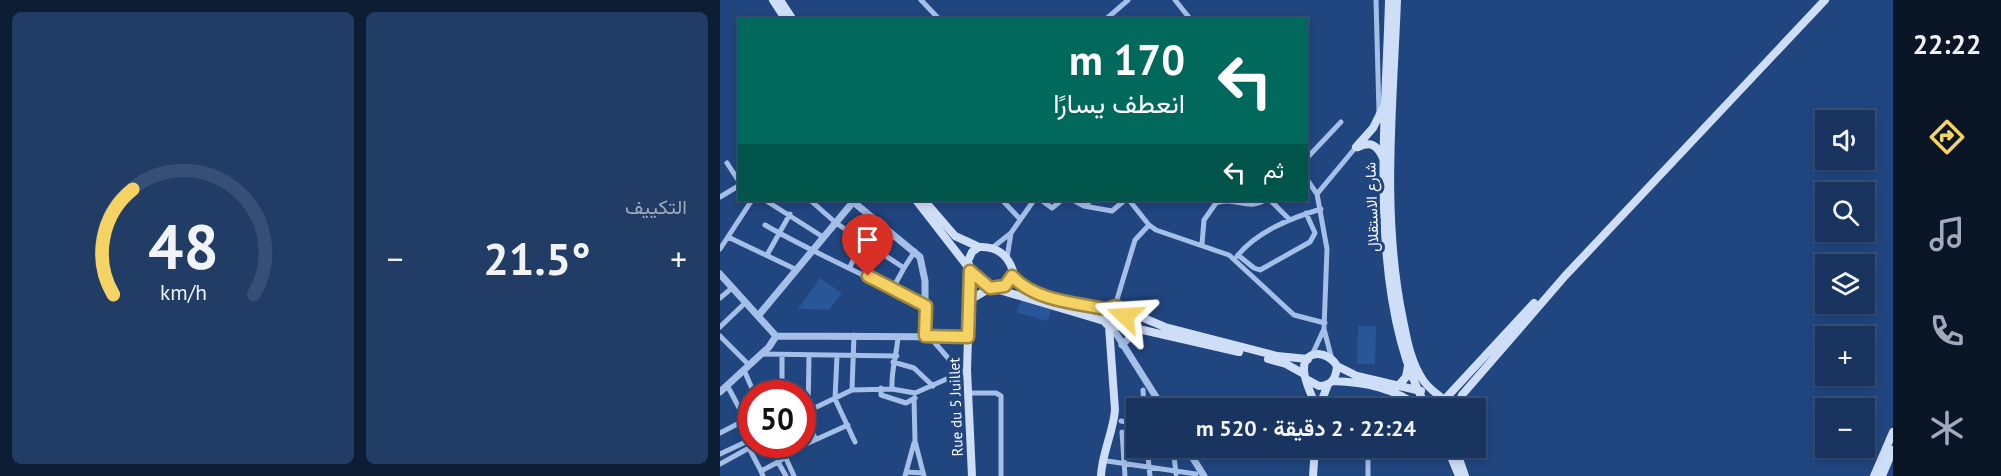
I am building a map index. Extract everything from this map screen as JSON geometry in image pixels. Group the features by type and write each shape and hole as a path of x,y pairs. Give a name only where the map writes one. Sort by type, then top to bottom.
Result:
{"main road":[{"path":"772,0 785,18"},
{"path":"780,0 792,18"},
{"name":"شارع الاستقلال","path":"1389,0 1384,161 1389,276 1409,365 1421,398"},
{"name":"شارع الاستقلال","path":"1397,0 1390,161 1392,252 1409,348 1419,373 1432,390 1445,398"},
{"path":"1461,398 1564,276 1825,0"},
{"path":"1356,147 1380,118 1386,98"},
{"path":"1356,147 1367,143 1373,145 1384,161"},
{"path":"917,201 970,269 992,288 1112,325 1274,361 1305,376 1318,386 1330,383 1359,382 1408,398"},
{"path":"925,201 955,236 979,247 992,248 1007,258 1012,276 1022,286 1042,294 1106,309 1118,307 1165,327 1277,356 1310,357 1322,353 1331,356 1337,366 1357,376 1418,391 1432,390"},
{"path":"970,269 969,256 979,247"},
{"name":"Rue du 5 Juillet","path":"970,269 968,337 964,372 969,393 972,476"},
{"path":"970,300 992,288 1005,286 1012,276"},
{"path":"1445,398 1519,317 1564,276"},
{"path":"1112,325 1125,316 1118,307"},
{"path":"1101,476 1102,460 1114,423 1115,410 1112,325 1106,309"},
{"path":"1310,357 1305,376 1313,398"},
{"path":"1398,386 1406,377 1409,365"},
{"path":"1322,398 1337,366"},
{"path":"1874,476 1893,432"},
{"path":"1882,476 1893,450"},
{"path":"1313,476 1314,458"},
{"path":"1452,458 1459,476"},
{"path":"1459,458 1465,476"}],"street":[{"path":"921,0 938,18"},
{"path":"1107,18 1128,0"},
{"path":"1175,0 1189,18"},
{"path":"1376,0 1377,98 1380,118"},
{"path":"1308,157 1341,122"},
{"path":"1317,194 1356,147"},
{"path":"727,163 738,181"},
{"path":"1308,181 1317,194 1327,249 1324,326 1331,356"},
{"path":"720,197 738,185"},
{"path":"720,249 751,201"},
{"path":"769,201 823,237"},
{"path":"811,201 836,223 904,268"},
{"path":"758,316 852,201 915,251 924,264 927,336 964,372 933,386 906,403 884,397 881,395 881,388"},
{"path":"1003,201 1020,219"},
{"path":"992,248 1011,232 1033,201"},
{"path":"1042,201 1052,208 1061,201"},
{"path":"1075,201 1084,206 1112,211 1130,201 1149,225 1156,230 1236,257 1260,270 1299,249 1315,236 1306,213"},
{"path":"1084,206 1090,201"},
{"path":"1202,244 1204,220 1216,203 1227,201"},
{"path":"1235,201 1248,206 1262,201"},
{"path":"1271,201 1289,219"},
{"path":"1236,257 1254,239 1289,219 1321,210"},
{"path":"767,255 790,214"},
{"path":"765,225 812,251 850,267 926,306"},
{"path":"1118,307 1135,240 1149,225"},
{"path":"1007,258 1011,232"},
{"path":"728,237 797,270"},
{"path":"850,267 862,241"},
{"path":"893,288 915,251"},
{"path":"1236,257 1294,315 1324,326"},
{"path":"720,274 776,336 854,334 968,337"},
{"path":"720,298 732,288"},
{"path":"720,327 745,303"},
{"path":"1112,325 1122,345 1156,398"},
{"path":"1310,357 1324,326"},
{"path":"1122,345 1138,329"},
{"path":"852,390 854,334"},
{"path":"720,336 747,367 750,380"},
{"path":"720,392 762,354 776,336"},
{"path":"892,389 898,336"},
{"path":"762,354 895,359 914,368 933,386"},
{"path":"782,356 782,380"},
{"path":"837,356 835,399 855,442"},
{"path":"807,380 809,357"},
{"path":"727,385 738,406"},
{"path":"816,408 852,390 892,389 915,396"},
{"path":"1143,390 1143,398"},
{"path":"969,393 996,393 1000,396 1001,476"},
{"path":"915,396 915,441 923,475 906,474 915,441"},
{"path":"1121,421 1126,422"},
{"path":"720,433 738,424"},
{"path":"816,440 848,425"},
{"path":"1122,432 1125,476"},
{"path":"720,454 738,446"},
{"path":"720,464 749,448 762,473 782,458"},
{"path":"786,458 794,476"},
{"path":"1148,458 1150,476"},
{"path":"1174,458 1176,474"},
{"path":"1107,461 1176,474 1200,475 1192,458"},
{"path":"1368,458 1368,476"},
{"path":"778,462 786,476"}],"shaded area":[{"path":"820,278 842,293 829,310 798,309"},
{"path":"1023,298 1053,306 1047,321 1016,312"},
{"path":"1358,326 1376,326 1375,364 1357,364"}],"route":[{"path":"868,276 926,306 925,336 968,337 970,271 990,288 1005,286 1012,276 1029,290 1064,301 1106,309 1115,306 1122,309 1125,316"}]}
